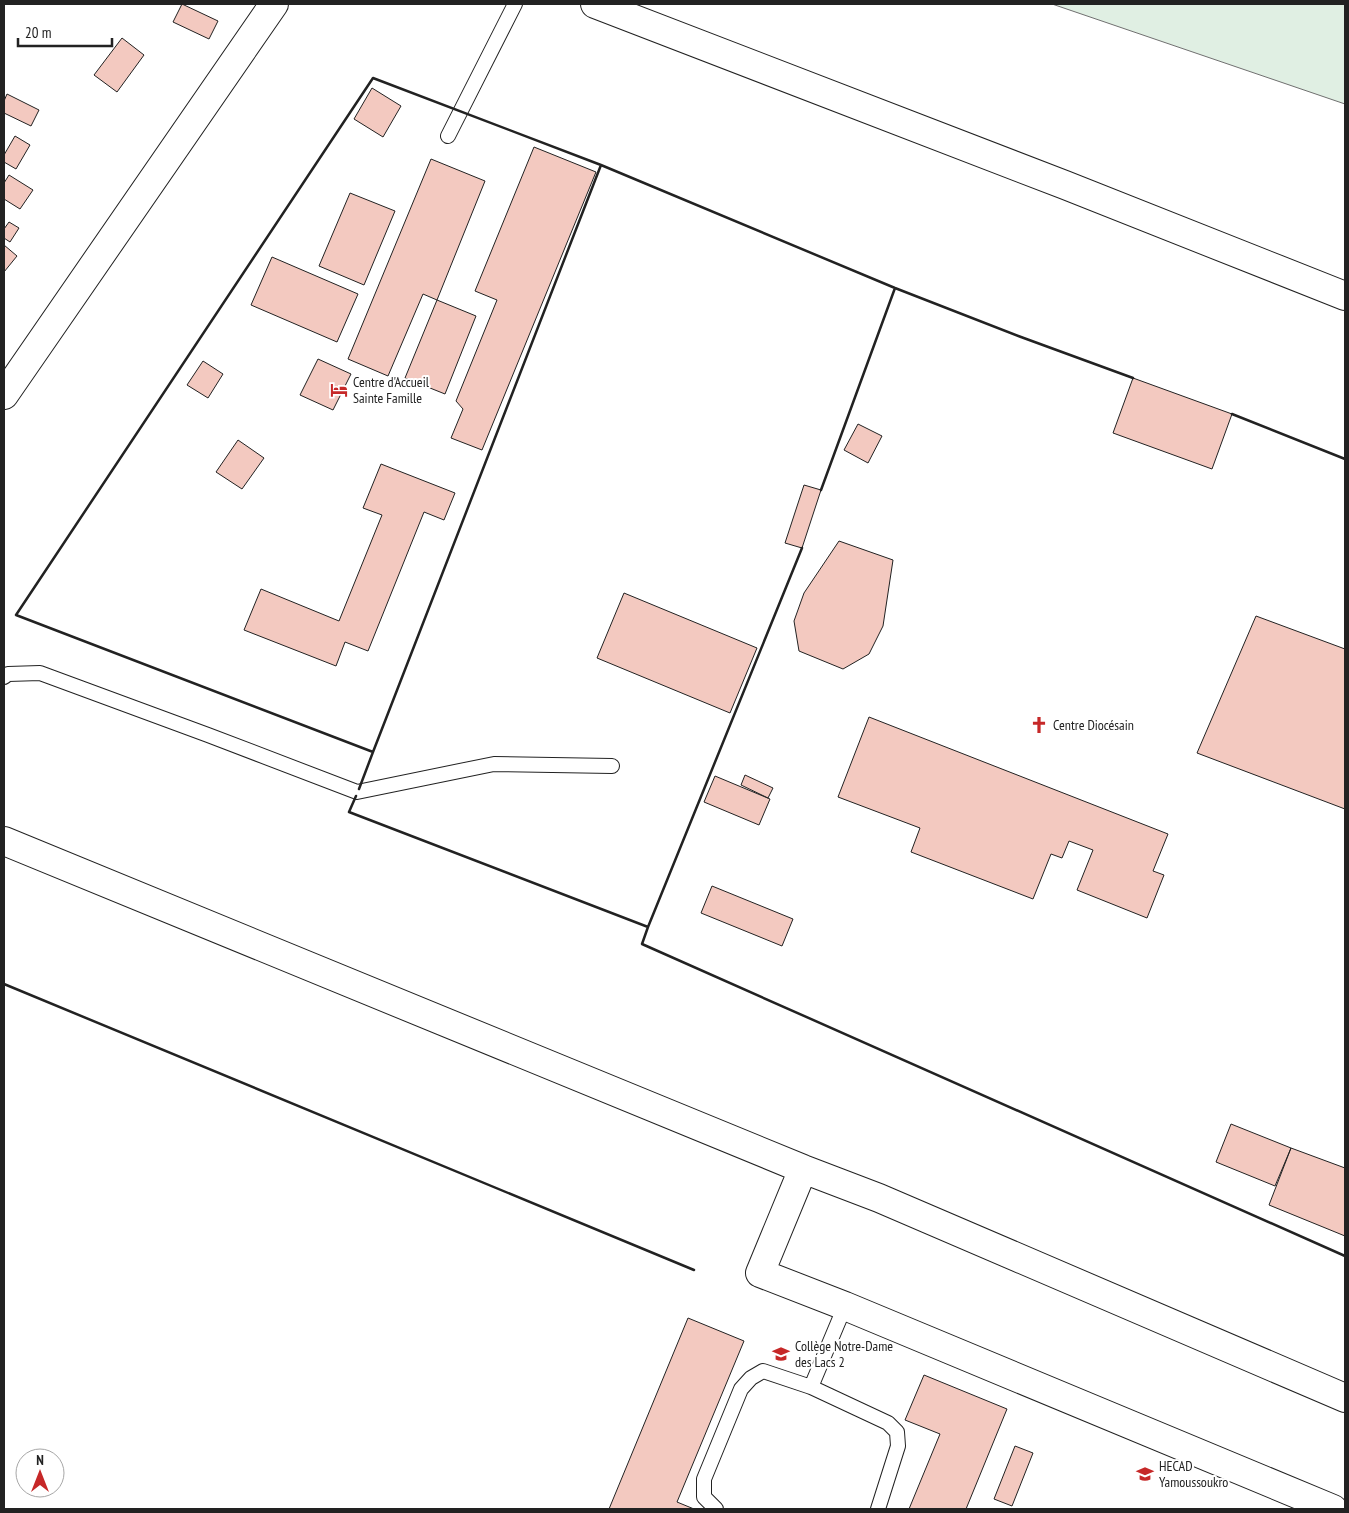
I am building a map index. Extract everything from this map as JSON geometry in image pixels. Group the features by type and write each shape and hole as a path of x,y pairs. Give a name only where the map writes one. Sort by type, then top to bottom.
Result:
{"street":[{"path":"4,394 274,4"},
{"path":"595,4 1345,296"},
{"path":"4,841 803,1169 879,1198 1345,1398"},
{"path":"803,1169 760,1272 1334,1509"}],"lane":[{"path":"448,136 515,4"},
{"path":"4,677 8,674 40,673 357,792 494,764 612,766"},
{"path":"810,1387 845,1306"},
{"path":"716,1509 704,1498 704,1479 741,1389 751,1378 763,1372 810,1387 888,1423 897,1432 898,1446 878,1509"}],"green space":[{"path":"1052,4 1345,4 1345,104"}],"building":[{"path":"182,4 218,21 209,39 173,22"},
{"path":"122,38 144,55 117,92 94,75"},
{"path":"372,88 401,106 383,137 354,119"},
{"path":"7,94 39,110 31,126 4,113 4,101"},
{"path":"15,136 30,145 16,169 4,162 4,155"},
{"path":"534,147 596,172 482,450 451,438 463,409 456,401 497,300 475,291"},
{"path":"431,159 485,181 437,300 423,294 388,376 348,359"},
{"path":"9,175 33,190 20,209 4,199 4,183"},
{"path":"350,193 395,211 364,285 319,266"},
{"path":"9,222 19,228 10,242 4,238 4,229"},
{"path":"4,245 17,256 4,272"},
{"path":"272,257 358,294 337,342 251,305"},
{"path":"437,300 476,316 445,394 405,378"},
{"path":"318,359 351,374 333,410 300,395"},
{"path":"203,361 223,374 208,398 187,385"},
{"path":"1133,378 1232,414 1212,469 1113,433"},
{"path":"858,424 882,436 868,463 844,450"},
{"path":"238,440 264,458 242,489 216,472"},
{"path":"381,464 455,493 444,520 424,512 368,651 345,642 336,666 244,630 261,589 339,621 382,515 363,508"},
{"path":"804,485 821,490 802,548 785,543"},
{"path":"839,541 893,560 883,626 869,654 843,669 799,651 794,621 804,593"},
{"path":"624,593 757,648 730,713 597,658"},
{"path":"1256,616 1345,649 1345,809 1197,753"},
{"path":"869,717 1168,834 1153,871 1164,875 1147,918 1077,890 1093,850 1069,841 1062,858 1051,854 1033,899 911,852 920,828 838,797"},
{"path":"745,775 773,788 768,798 741,785"},
{"path":"715,776 770,799 759,825 704,802"},
{"path":"712,886 793,919 782,946 701,913"},
{"path":"1231,1124 1291,1148 1275,1186 1216,1162"},
{"path":"1291,1148 1345,1168 1345,1236 1269,1205"},
{"path":"688,1318 744,1341 677,1502 694,1509 609,1509"},
{"path":"924,1375 1007,1409 966,1509 909,1509 940,1434 905,1420"},
{"path":"1015,1446 1033,1453 1012,1506 994,1499"}],"wall":[{"path":"359,789 601,165 373,78 16,615 373,752"},
{"path":"601,165 895,288 1133,378"},
{"path":"821,490 895,288"},
{"path":"1232,414 1345,459"},
{"path":"356,796 349,812 648,927 802,548"},
{"path":"648,927 642,944 1345,1256"},
{"path":"4,984 694,1270"}],"place":[{"name":"Centre d'Accueil Sainte Famille","path":"339,390"},
{"name":"Centre Diocésain","path":"1039,725"},
{"name":"Collège Notre-Dame des Lacs 2","path":"781,1354"},
{"name":"HECAD Yamoussoukro","path":"1145,1474"}]}
